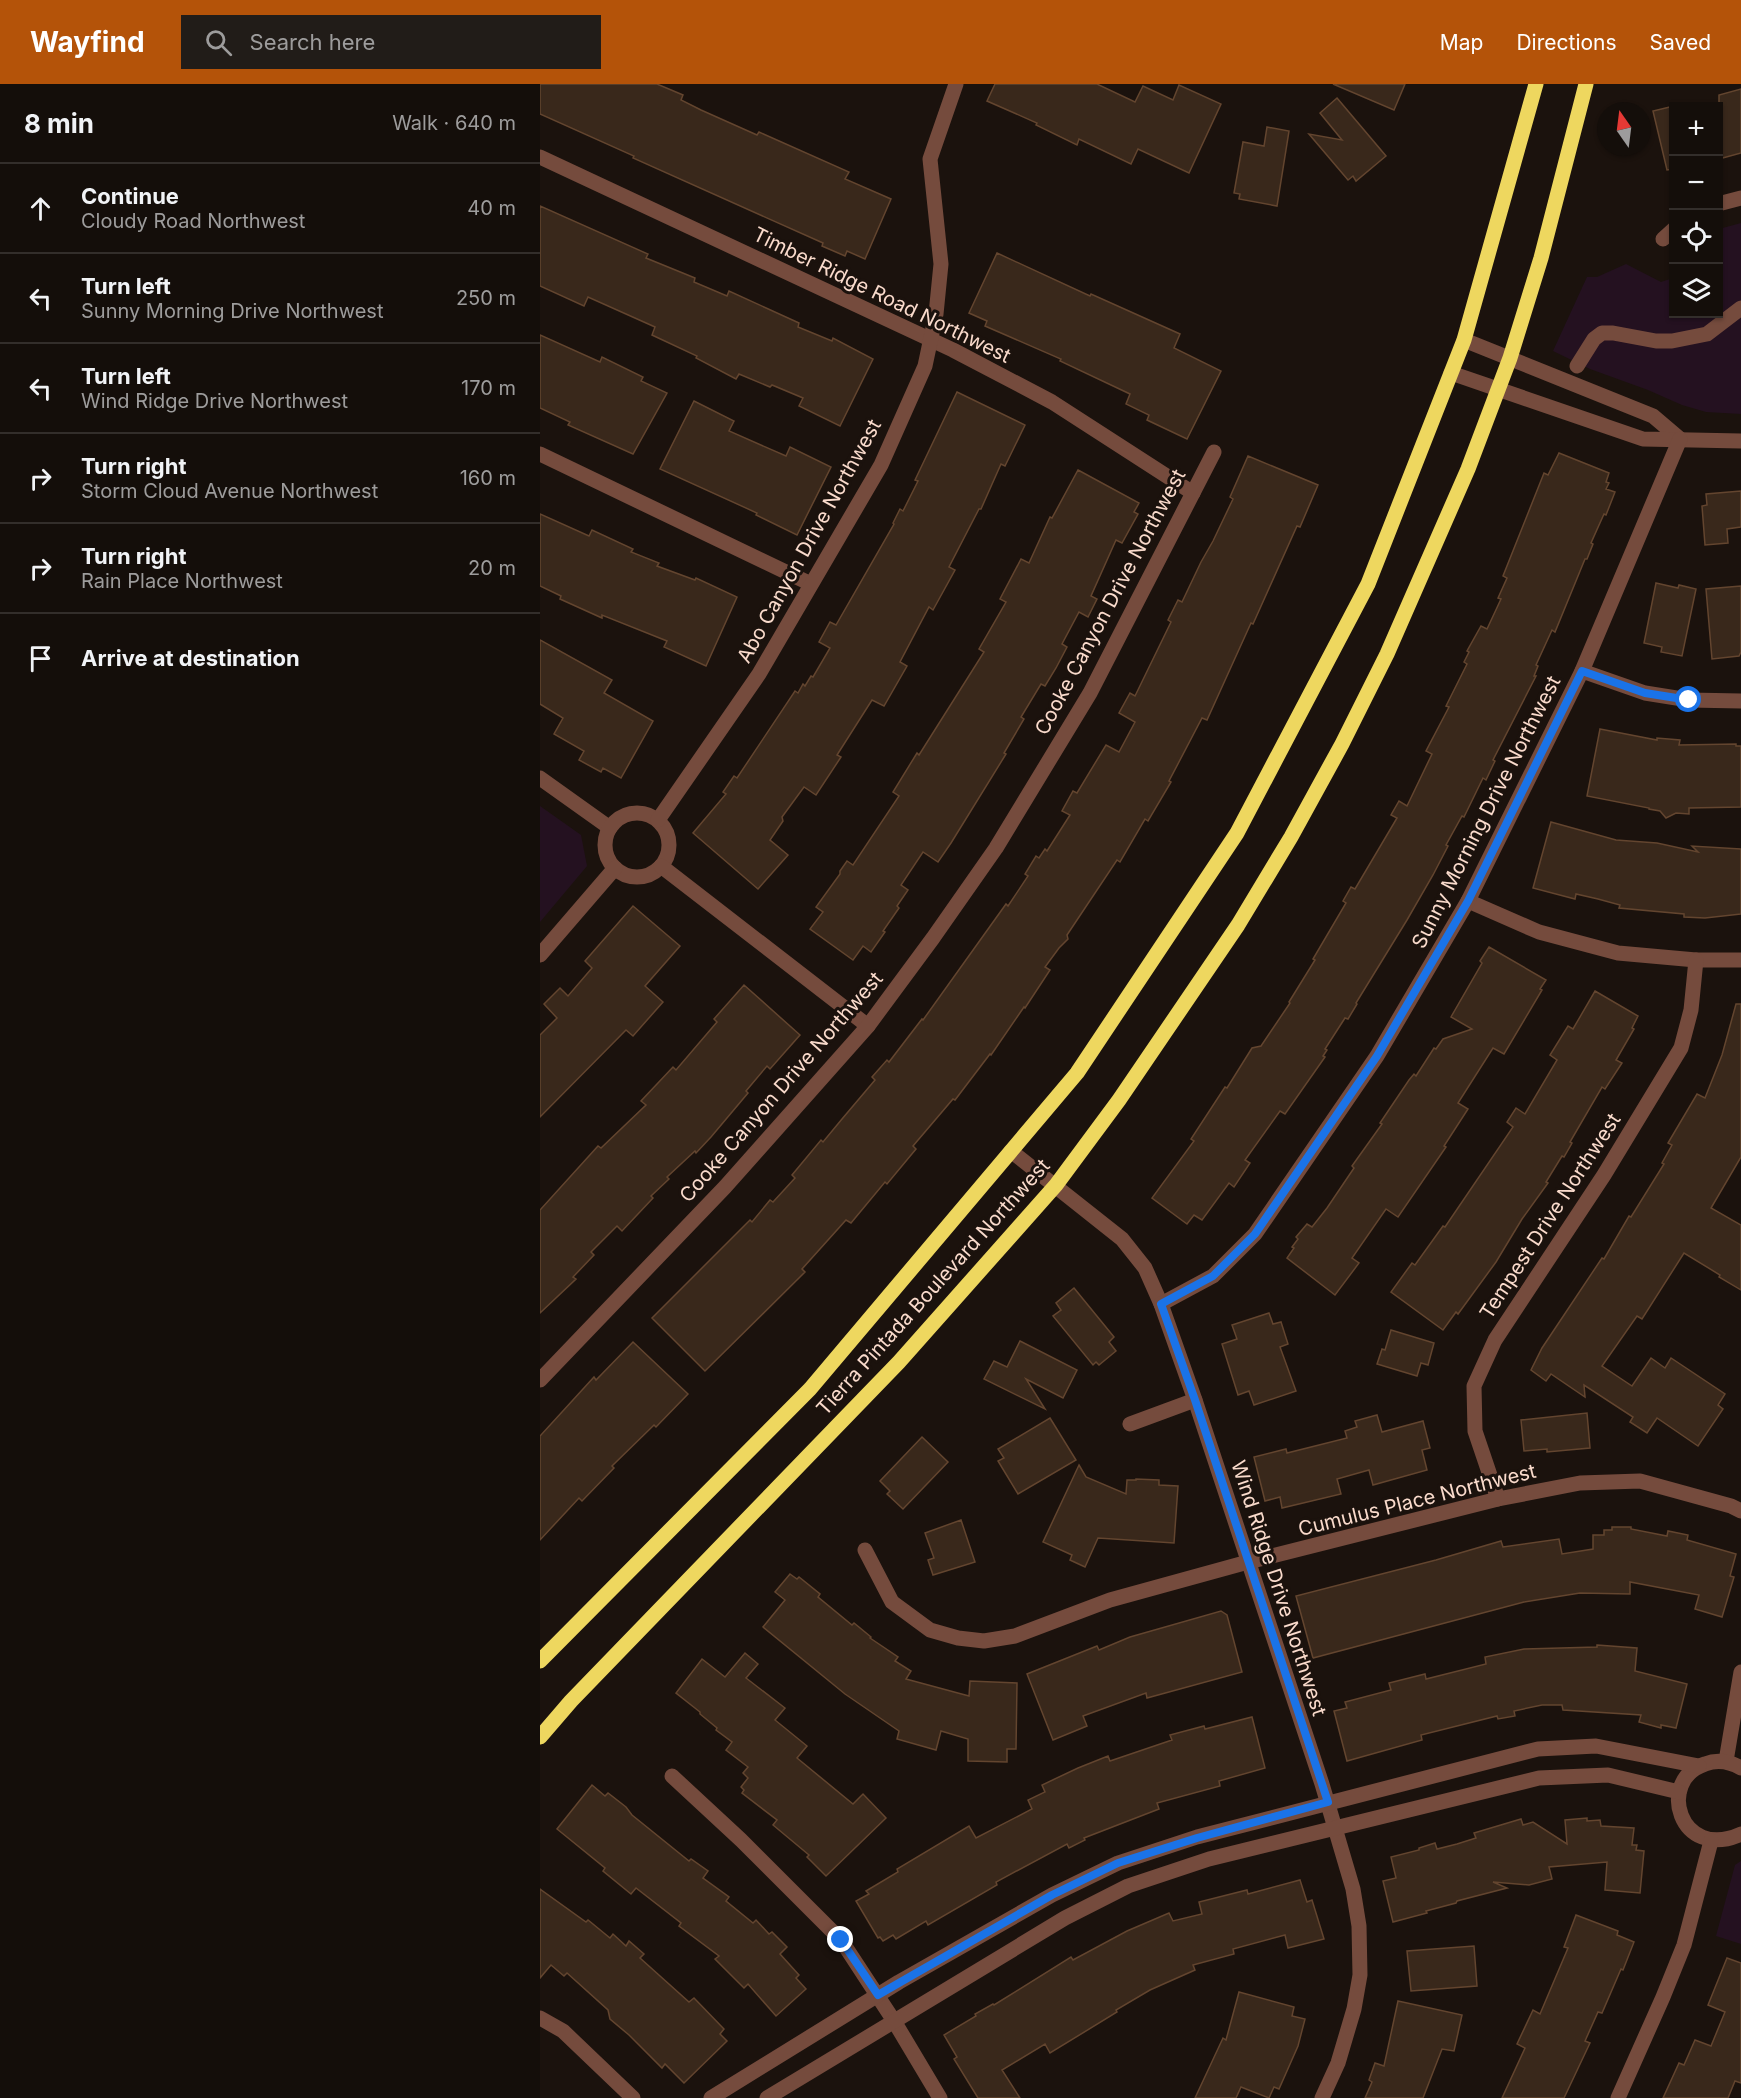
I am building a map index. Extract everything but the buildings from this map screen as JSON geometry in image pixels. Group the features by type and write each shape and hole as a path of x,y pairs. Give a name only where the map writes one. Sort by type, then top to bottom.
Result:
{"main road":[{"name":"Tierra Pintada Boulevard Northwest","path":"540,1661 810,1389 1077,1073 1237,833 1368,584 1464,340 1536,84"},
{"name":"Tierra Pintada Boulevard Northwest","path":"540,1737 571,1701 899,1362 1056,1185 1173,1023 1238,925 1291,837 1342,744 1387,654 1464,480 1510,358 1541,258 1586,84"}],"street":[{"name":"Abo Canyon Drive Northwest","path":"658,820 759,674 881,465 925,366 936,314 941,264 930,159 956,84"},
{"name":"Timber Ridge Road Northwest","path":"540,157 931,339 1052,402 1193,493"},
{"path":"1723,203 1741,198"},
{"path":"1577,366 1594,339 1602,333 1656,341 1672,341 1707,334 1741,308"},
{"path":"1464,340 1653,416 1680,439"},
{"path":"1451,373 1643,439 1741,441"},
{"name":"Sunny Morning Drive Northwest","path":"1161,1304 1213,1276 1255,1234 1377,1056 1468,901 1582,671 1680,439"},
{"name":"Cooke Canyon Drive Northwest","path":"540,1380 725,1187 868,1026 933,938 1008,828 1090,693 1214,452"},
{"path":"540,454 811,584"},
{"path":"1582,671 1645,693 1689,700 1741,701"},
{"path":"540,778 610,828"},
{"path":"638,813 658,820 669,837 667,858 661,866 653,873 633,877 615,868 608,859 605,849 610,828 617,820 627,814 638,813"},
{"path":"661,866 868,1026"},
{"path":"540,955 615,868"},
{"path":"1468,901 1539,932 1618,953 1696,960 1741,960"},
{"name":"Tempest Drive Northwest","path":"1498,1499 1475,1431 1474,1386 1495,1340 1604,1175 1681,1048 1691,1010 1696,960"},
{"name":"Wind Ridge Drive Northwest","path":"1011,1151 1122,1239 1145,1268 1161,1304 1195,1400 1328,1802 1353,1889 1359,1926 1360,1975 1354,2009 1341,2052 1322,2098"},
{"path":"1130,1424 1195,1400"},
{"name":"Cumulus Place Northwest","path":"865,1550 892,1602 930,1630 958,1638 984,1641 1015,1636 1110,1600 1248,1562 1498,1499 1580,1483 1640,1481 1731,1506 1741,1511"},
{"path":"1726,1761 1741,1672"},
{"path":"711,2098 878,1995 1052,1895 1118,1863 1197,1838 1328,1802 1538,1749 1596,1746 1699,1766"},
{"path":"1741,1768 1726,1761 1713,1761 1699,1766 1687,1775 1679,1792 1680,1815 1696,1834 1711,1840 1727,1840 1741,1834"},
{"path":"766,2098 1065,1918 1128,1886 1209,1859 1539,1778 1608,1775 1679,1792"},
{"path":"672,1776 741,1840 841,1940 894,2020 940,2098"},
{"path":"1618,2098 1664,1997 1684,1945 1711,1840"},
{"path":"540,2018 563,2031 633,2098"}],"shaded area":[{"path":"1741,223 1741,414 1706,412 1682,405 1590,369 1553,351 1587,277 1597,277 1626,264 1661,282 1669,279 1669,318 1723,318 1723,228"},
{"path":"540,806 581,835 587,866 540,922"},
{"path":"1741,1861 1741,1944 1716,1936 1735,1865"}],"route":[{"path":"841,1940 878,1995 1052,1895 1118,1863 1197,1838 1328,1802 1161,1304 1213,1276 1255,1234 1377,1056 1468,901 1582,671 1645,693 1689,700"}]}
